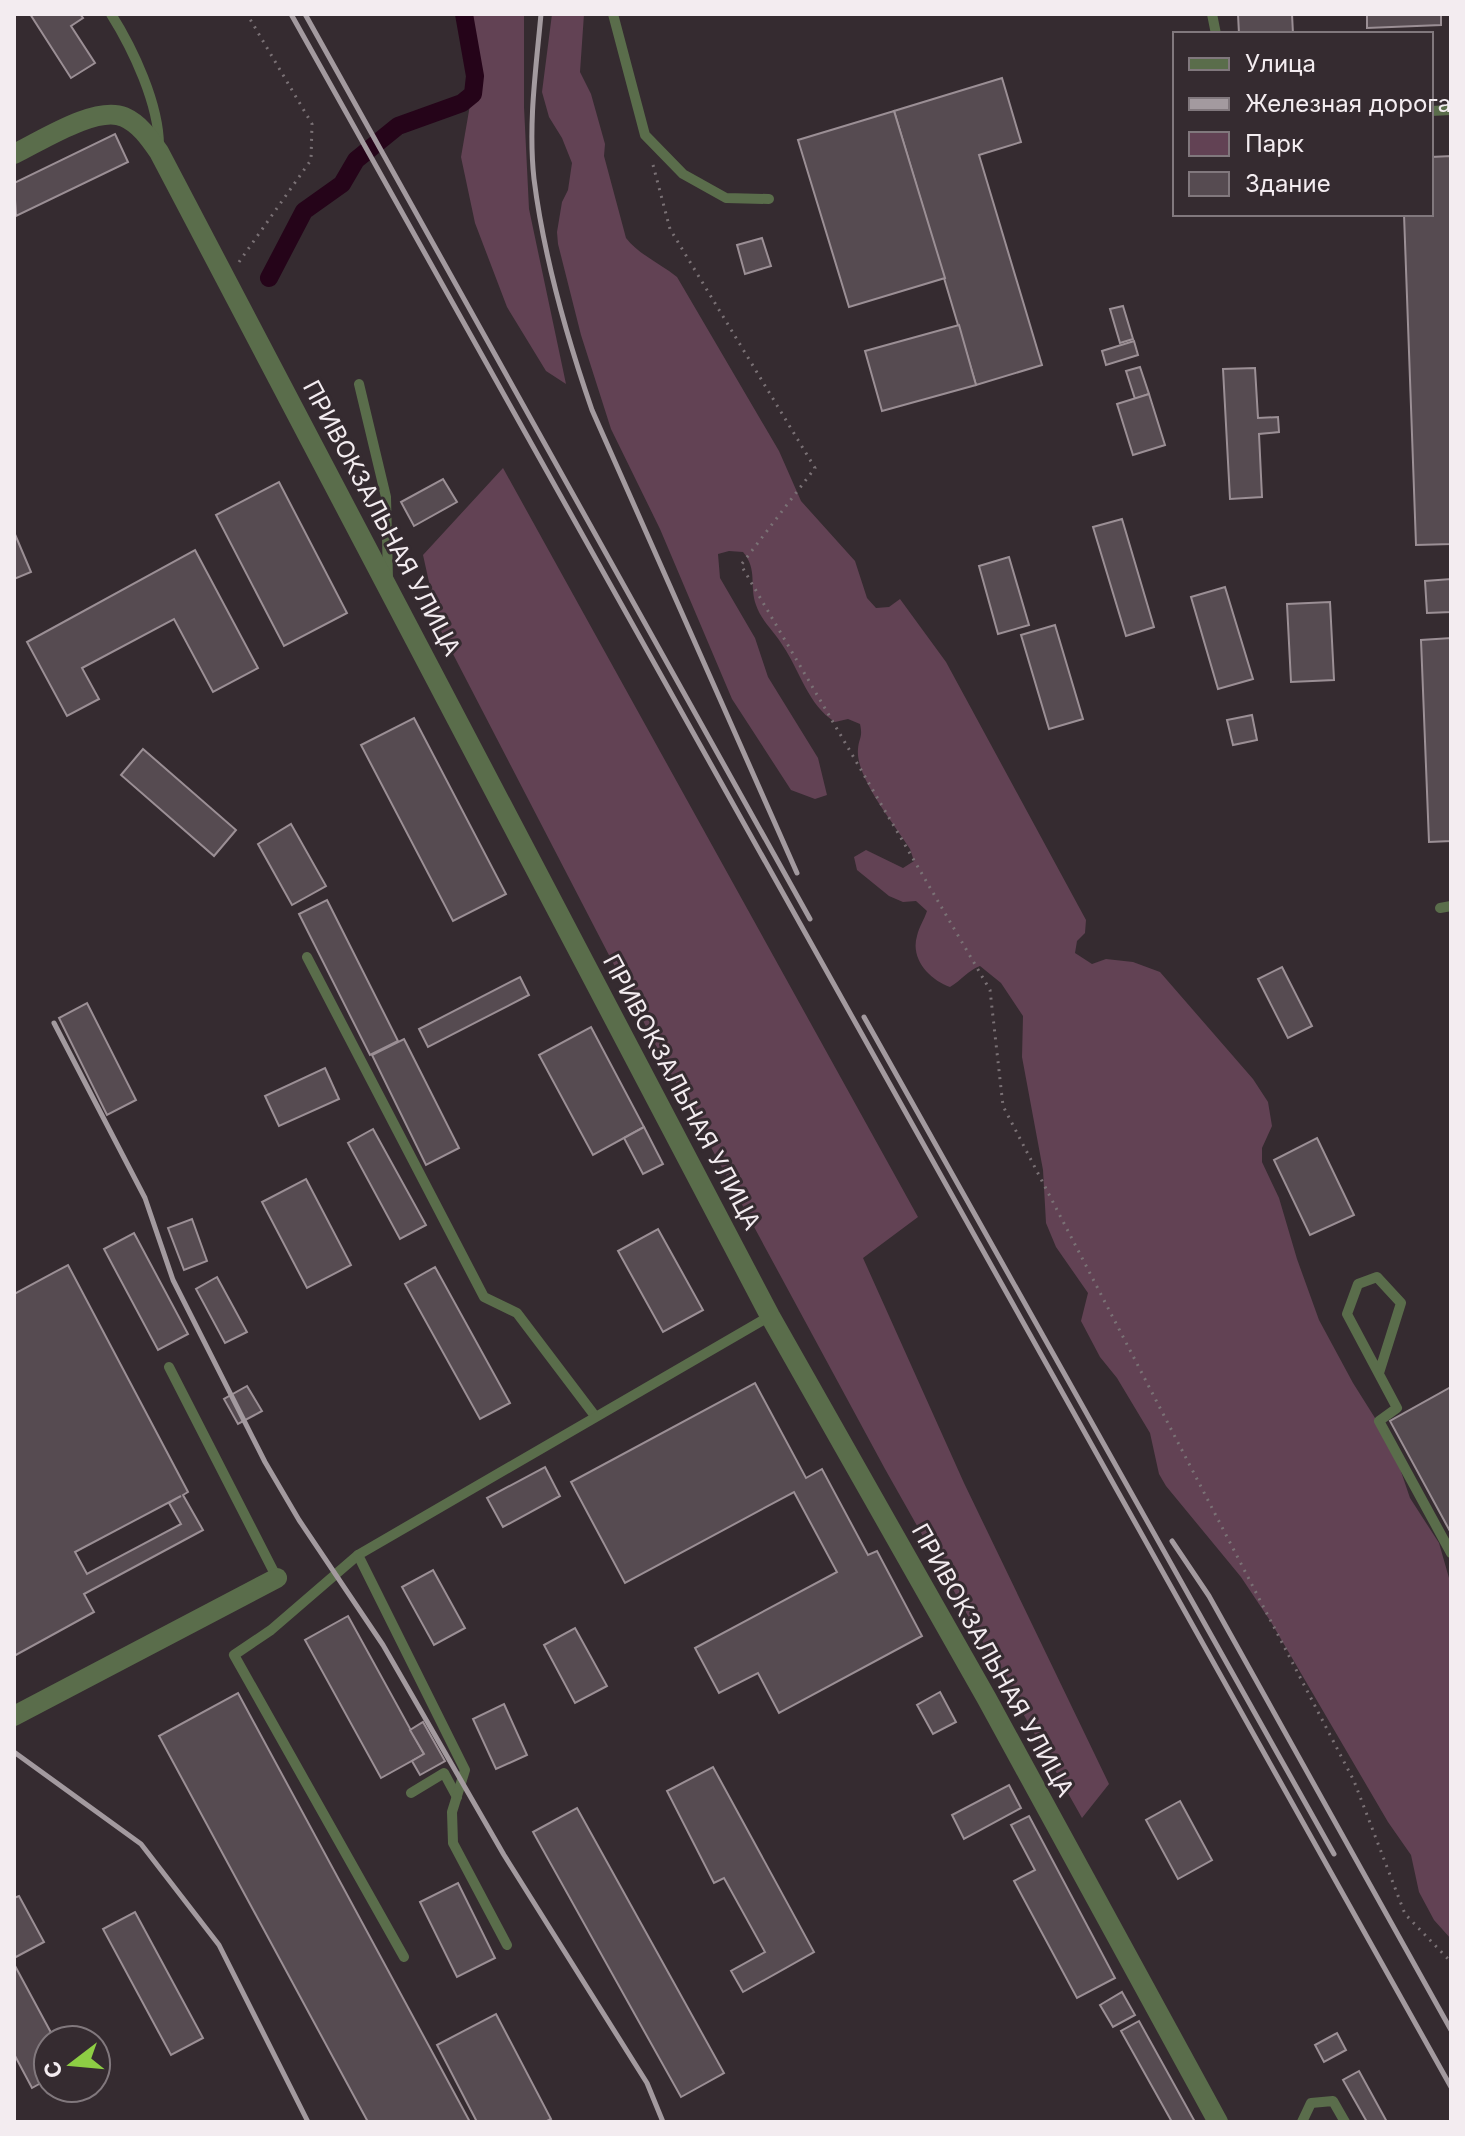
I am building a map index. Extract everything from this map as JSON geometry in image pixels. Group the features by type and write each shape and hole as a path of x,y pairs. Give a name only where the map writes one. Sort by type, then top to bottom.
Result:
{"street":[{"name":"ПРИВОКЗАЛЬНАЯ УЛИЦА","path":"14,154 103,114 126,117 142,129 159,152 770,1316 987,1699 1218,2122"},
{"path":"14,1716 277,1578"}],"lane":[{"path":"111,14 130,44 155,114 159,128 159,152"},
{"path":"613,14 645,135 683,174 726,198 769,199"},
{"path":"359,384 386,497 388,586"},
{"path":"307,957 484,1297 517,1313 595,1416"},
{"path":"1379,1373 1401,1303 1377,1277 1358,1284 1347,1314 1397,1408 1379,1421 1451,1553"},
{"path":"404,1957 234,1655 271,1630 358,1555 770,1316"},
{"path":"169,1367 277,1578"},
{"path":"358,1555 465,1770 452,1812 453,1843 507,1945"},
{"path":"411,1793 444,1773 457,1797"},
{"path":"1302,2122 1311,2103 1333,2101 1345,2122"}],"path":[{"path":"227,278 311,160 312,124 247,14"},
{"path":"645,135 670,229 815,468 741,565 990,990 1003,1106 1354,1781 1405,1914 1451,1962"}],"green space":[{"path":"464,14 524,14 529,209 566,384 546,371 507,307 475,223 461,157 475,76"},
{"path":"552,14 584,14 580,72 591,94 605,144 604,156 626,238 677,277 779,451 801,501 855,561 867,598 876,608 889,607 900,599 946,662 1086,920 1085,933 1077,941 1075,953 1092,964 1106,959 1133,962 1160,972 1253,1079 1268,1102 1272,1126 1262,1148 1262,1162 1279,1198 1319,1320 1353,1383 1392,1445 1410,1498 1439,1543 1451,1585 1451,1939 1434,1920 1419,1892 1411,1855 1388,1822 1271,1622 1241,1577 1166,1486 1159,1474 1150,1433 1117,1378 1100,1357 1081,1321 1088,1293 1056,1247 1046,1223 1043,1170 1022,1057 1023,1016 1001,983 980,966 950,987 929,974 916,953 918,933 927,911 916,901 903,902 889,896 857,870 854,857 866,850 903,868 914,861 910,849 863,773 858,749 860,724 848,719 835,722 818,706 759,611 748,559 743,552 729,551 718,554 720,578 755,638 768,677 818,758 827,795 815,799 791,790 732,699 660,529 611,429 581,335 557,232 572,163 549,117 542,92"},
{"path":"503,468 918,1217 863,1258 964,1483 1109,1784 1082,1818 885,1469 654,1042 439,627 423,555"}],"building":[{"path":"30,14 80,14 83,18 71,26 95,63 71,78"},
{"path":"1238,14 1292,14 1293,32 1239,32"},
{"path":"1367,14 1441,14 1441,25 1367,28"},
{"path":"1002,78 1021,142 979,155 1042,365 976,385 894,111"},
{"path":"894,111 945,278 849,307 798,140"},
{"path":"115,134 128,162 16,216 14,183"},
{"path":"1451,156 1451,544 1416,545 1404,216 1433,216 1433,157"},
{"path":"762,238 771,266 745,274 737,245"},
{"path":"1123,306 1133,339 1120,343 1110,309"},
{"path":"959,325 976,385 882,411 865,351"},
{"path":"1134,341 1138,355 1106,365 1102,351"},
{"path":"1140,367 1149,394 1135,399 1126,371"},
{"path":"1255,368 1258,418 1278,417 1279,432 1259,434 1262,497 1230,499 1223,369"},
{"path":"1149,394 1165,445 1133,455 1117,404"},
{"path":"443,479 457,502 414,526 401,502"},
{"path":"279,482 347,613 284,646 216,515"},
{"path":"1122,519 1154,627 1126,636 1093,527"},
{"path":"14,532 31,572 14,579"},
{"path":"195,550 258,668 213,692 174,619 82,668 99,699 67,716 27,642"},
{"path":"1009,557 1029,625 998,634 979,566"},
{"path":"1451,579 1451,612 1427,613 1425,581"},
{"path":"1225,587 1253,679 1218,689 1191,597"},
{"path":"1330,602 1334,680 1291,682 1287,604"},
{"path":"1055,625 1083,719 1049,729 1021,635"},
{"path":"1451,638 1451,841 1429,842 1421,640"},
{"path":"1252,715 1257,740 1233,745 1227,720"},
{"path":"414,718 506,894 453,921 361,745"},
{"path":"143,749 236,830 214,856 121,775"},
{"path":"291,824 326,886 292,905 258,844"},
{"path":"327,900 398,1041 370,1055 299,914"},
{"path":"1282,967 1312,1026 1288,1038 1258,979"},
{"path":"520,977 529,995 428,1047 419,1029"},
{"path":"87,1003 136,1100 107,1115 59,1018"},
{"path":"591,1027 644,1127 593,1155 539,1055"},
{"path":"404,1039 459,1148 426,1165 372,1055"},
{"path":"325,1068 339,1099 279,1126 265,1096"},
{"path":"644,1127 663,1164 643,1174 624,1138"},
{"path":"373,1129 426,1225 400,1239 348,1143"},
{"path":"1317,1138 1354,1215 1310,1235 1274,1160"},
{"path":"306,1179 351,1265 307,1288 262,1202"},
{"path":"192,1219 207,1261 184,1270 168,1228"},
{"path":"658,1229 703,1310 663,1332 618,1251"},
{"path":"134,1233 188,1334 158,1350 104,1249"},
{"path":"68,1265 188,1492 183,1495 203,1530 84,1594 94,1612 14,1656 14,1294","holes":["181,1496 169,1503 181,1524 87,1574 75,1552"]},
{"path":"435,1267 510,1403 480,1419 405,1284"},
{"path":"217,1277 247,1332 225,1343 196,1289"},
{"path":"755,1383 806,1478 822,1469 868,1555 877,1551 922,1636 779,1713 758,1673 719,1693 695,1648 837,1572 794,1492 625,1583 571,1482"},
{"path":"247,1386 262,1411 238,1424 224,1399"},
{"path":"1451,1387 1451,1533 1390,1421"},
{"path":"545,1467 560,1496 503,1527 487,1498"},
{"path":"433,1570 465,1628 434,1645 402,1587"},
{"path":"348,1616 424,1754 381,1778 305,1640"},
{"path":"575,1628 607,1686 575,1703 544,1645"},
{"path":"940,1692 956,1722 933,1734 917,1705"},
{"path":"238,1693 470,2122 368,2122 159,1736"},
{"path":"504,1704 527,1755 496,1769 473,1719"},
{"path":"423,1722 445,1761 420,1775 412,1761 424,1754 410,1730"},
{"path":"713,1767 814,1952 743,1992 731,1971 765,1952 724,1878 714,1883 667,1791"},
{"path":"1009,1785 1021,1808 964,1839 952,1815"},
{"path":"1180,1801 1212,1860 1178,1879 1146,1820"},
{"path":"577,1808 724,2073 681,2097 533,1832"},
{"path":"1029,1816 1115,1978 1077,1998 1014,1881 1035,1870 1011,1825"},
{"path":"458,1883 495,1958 457,1977 420,1902"},
{"path":"19,1896 44,1942 14,1958 14,1898"},
{"path":"135,1912 203,2038 171,2055 103,1929"},
{"path":"14,1964 46,2024 32,2024 32,2088 14,2054"},
{"path":"1122,1992 1135,2015 1113,2027 1100,2005"},
{"path":"496,2014 551,2119 545,2122 477,2122 437,2045"},
{"path":"1139,2021 1195,2122 1172,2122 1121,2031"},
{"path":"1337,2033 1346,2050 1324,2062 1315,2045"},
{"path":"1359,2071 1387,2122 1367,2122 1343,2080"}],"waterway":[{"path":"269,278 304,211 342,184 356,160 398,126 462,103 473,94 475,76 464,14"}],"railway":[{"path":"291,14 1451,2087"},
{"path":"305,14 810,919"},
{"path":"541,14 532,117 532,158 550,267 573,353 592,410 797,873"},
{"path":"864,1017 1334,1854"},
{"path":"54,1023 145,1198 173,1280 265,1462 299,1520 383,1645 504,1855 647,2083 663,2122"},
{"path":"1172,1541 1209,1596 1451,2030"},
{"path":"14,1752 141,1844 219,1945 308,2122"}]}
